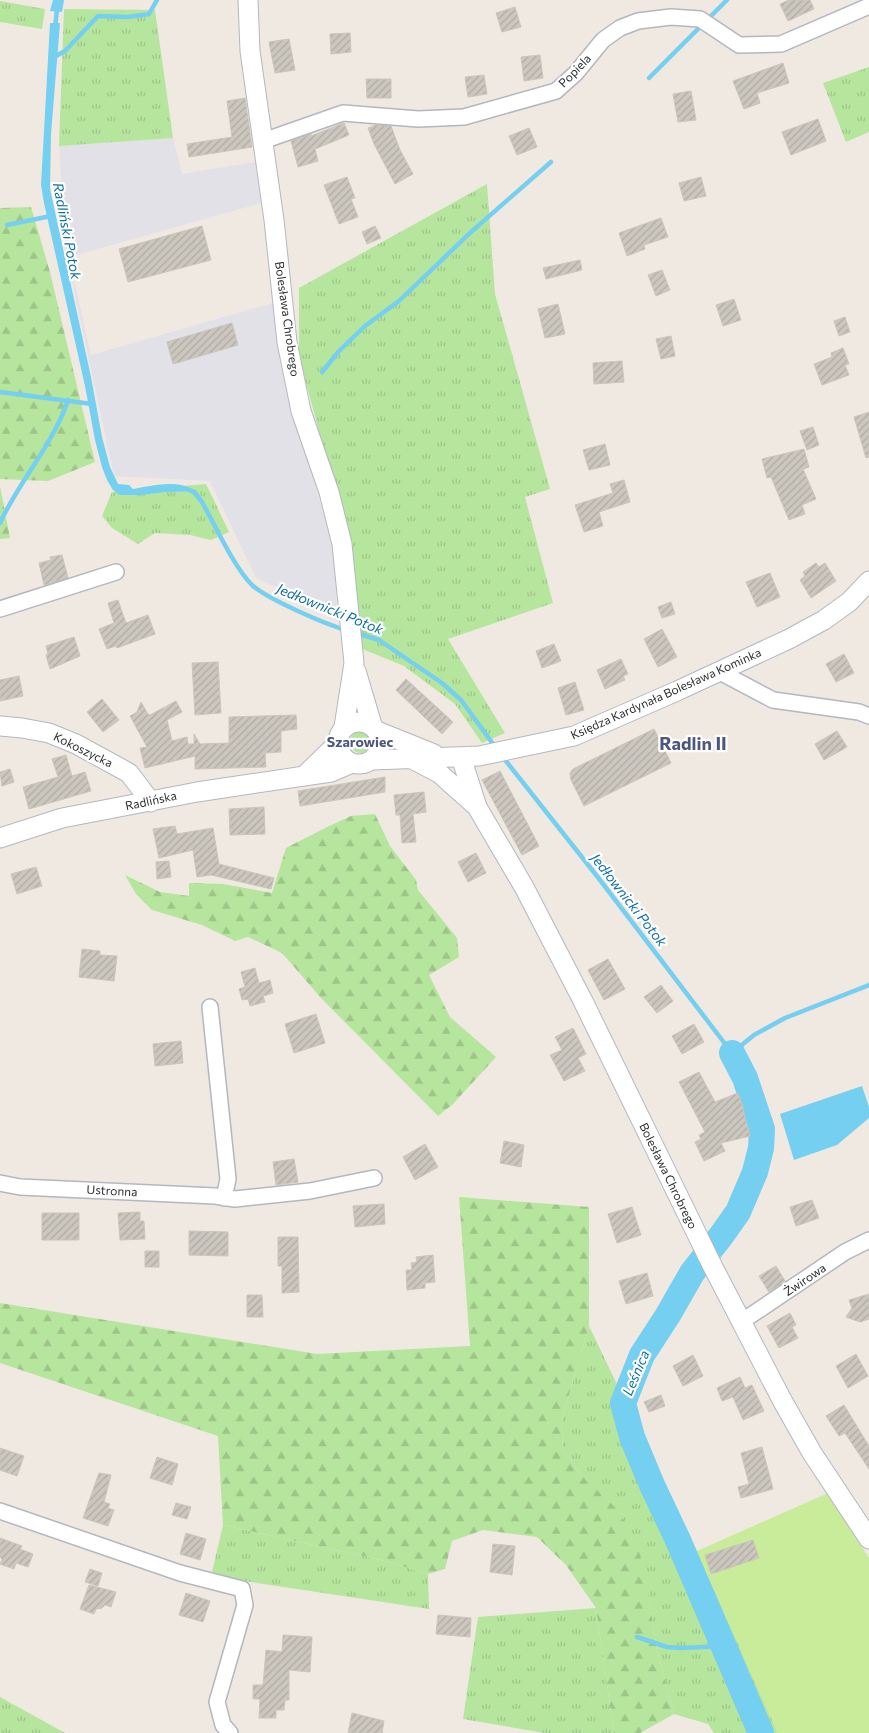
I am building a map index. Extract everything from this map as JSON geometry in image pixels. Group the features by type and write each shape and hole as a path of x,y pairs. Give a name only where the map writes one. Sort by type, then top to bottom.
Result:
{"street":[{"name":"Bolesława Chrobrego","path":"248,0 250,51 263,141 287,342 301,411 329,492 342,544 354,655 375,728"},
{"name":"Popiela","path":"263,141 343,113 418,119 464,117 556,91 576,73 603,40 620,28 638,21 671,17 705,23 739,45 780,44 869,6"},
{"path":"0,609 116,572"},
{"name":"Księdza Kardynała Bolesława Kominka","path":"372,760 479,756 574,736 720,672 789,639 824,620 849,602 869,581"},
{"name":"Bolesława Chrobrego","path":"341,736 354,655"},
{"path":"720,672 774,700 859,712 869,716"},
{"path":"305,775 341,736 349,723 361,721 375,728 380,744 379,750 372,760 359,764 352,763 342,756 341,736"},
{"name":"Kokoszycka","path":"0,726 49,733 76,744 129,773 151,802"},
{"name":"Księdza Kardynała Bolesława Kominka","path":"375,728 452,757"},
{"name":"Bolesława Chrobrego","path":"452,757 477,807 529,895 713,1267 782,1400 812,1453 869,1539"},
{"name":"Bolesława Chrobrego","path":"411,758 439,773 477,807"},
{"name":"Radlińska","path":"0,838 62,818 197,792 331,772 352,763"},
{"path":"210,1007 228,1179 224,1198"},
{"name":"Ustronna","path":"0,1183 20,1187 234,1199 310,1191 374,1178"},
{"name":"Żwirowa","path":"741,1322 845,1252 869,1240"},
{"path":"0,1511 171,1570 242,1589 245,1605 217,1702 223,1725 230,1733"}],"shaded area":[{"path":"173,138 182,174 255,162 261,203 69,257 91,355 273,303 280,363 336,557 336,614 256,578 210,481 114,476 66,253 59,146"}],"green space":[{"path":"0,1 45,9 42,29 0,22"},
{"path":"64,9 155,10 173,138 59,146"},
{"path":"869,67 869,132 846,142 823,83"},
{"path":"487,184 495,294 550,489 525,497 553,603 448,639 505,733 482,743 455,704 404,666 360,648 352,556 299,356 299,288"},
{"path":"31,207 50,272 95,462 48,481 0,479 0,208"},
{"path":"206,484 229,532 211,540 190,535 155,533 138,544 112,528 102,516 112,492"},
{"path":"0,486 10,538 0,539"},
{"path":"361,731 371,738 372,742 365,752 361,753 351,746 350,742 357,732"},
{"path":"375,814 390,846 416,880 418,890 457,938 459,957 429,975 450,1017 496,1057 453,1104 438,1116 321,998 282,953 248,937 235,941 202,925 152,910 136,894 125,875 160,892 189,896 189,883 223,884 272,893 286,848 351,816"},
{"path":"459,1197 589,1207 589,1326 561,1422 563,1450 581,1475 618,1510 638,1546 648,1591 657,1650 674,1714 640,1733 614,1733 596,1608 566,1565 537,1537 483,1530 452,1541 445,1569 428,1574 385,1561 223,1525 218,1436 0,1363 0,1303 317,1354 470,1346"},
{"path":"589,1326 697,1551 778,1733 714,1733 708,1724 674,1714 657,1650 648,1592 618,1511 581,1475 563,1450 561,1422"},
{"path":"828,1493 869,1558 869,1733 778,1733 697,1551"},
{"path":"223,1525 385,1561 428,1574 429,1609 211,1576"},
{"path":"596,1608 614,1733 544,1733 463,1719 478,1617"},
{"path":"0,1697 65,1733 0,1733"}],"water":[{"path":"53,0 64,0 62,12 50,11"},
{"path":"50,23 60,23 51,134 50,189 110,467 118,484 129,485 133,489 173,484 189,487 197,491 120,495 113,490 102,467 41,185"},
{"path":"862,1086 869,1107 869,1118 837,1145 794,1160 780,1114"}],"building":[{"path":"789,0 810,0 814,9 788,21 780,4"},
{"path":"515,7 521,27 502,32 496,13"},
{"path":"350,33 351,52 331,54 330,34"},
{"path":"289,39 295,70 275,73 269,42"},
{"path":"540,55 543,78 524,81 521,57"},
{"path":"783,63 789,83 757,93 760,103 744,109 733,81"},
{"path":"484,75 487,94 468,97 465,77"},
{"path":"366,79 391,79 391,98 367,98"},
{"path":"691,91 696,120 678,122 673,94"},
{"path":"245,98 252,147 189,157 187,144 232,137 227,101"},
{"path":"818,119 826,141 791,155 782,132"},
{"path":"344,123 349,135 315,149 318,161 298,167 291,141 311,134 311,136"},
{"path":"376,125 391,126 400,150 413,174 395,184 374,144 368,128"},
{"path":"529,128 537,147 517,155 509,136"},
{"path":"347,177 355,198 351,199 358,217 339,224 324,185"},
{"path":"701,177 706,196 684,201 679,183"},
{"path":"661,218 668,237 644,245 645,249 627,256 619,233"},
{"path":"202,226 211,260 128,282 119,249"},
{"path":"375,226 381,238 367,244 362,232"},
{"path":"580,260 582,270 546,279 543,268"},
{"path":"662,270 670,290 656,296 648,275"},
{"path":"734,299 741,320 723,326 716,305"},
{"path":"558,304 565,334 545,338 538,309"},
{"path":"845,317 850,332 839,336 834,321"},
{"path":"232,323 238,345 173,364 167,342"},
{"path":"671,336 675,356 661,359 656,339"},
{"path":"843,348 849,364 845,365 849,375 822,385 814,364 832,357 831,353"},
{"path":"622,361 624,382 594,384 593,363"},
{"path":"869,412 869,457 866,458 854,417"},
{"path":"813,427 819,445 807,450 800,431"},
{"path":"605,444 610,465 589,470 583,450"},
{"path":"804,449 809,467 803,469 816,499 802,505 805,514 789,520 771,477 767,478 762,459"},
{"path":"624,480 630,502 599,512 603,526 584,532 575,505 613,493 610,484"},
{"path":"62,555 68,578 44,585 39,563 51,560 50,557"},
{"path":"816,563 819,567 825,563 836,581 811,598 800,580 805,576 803,572"},
{"path":"770,573 780,597 757,607 746,582"},
{"path":"118,600 126,623 148,615 155,634 117,648 116,646 107,649 99,629 114,623 108,603"},
{"path":"671,602 675,614 662,618 658,607"},
{"path":"662,629 677,657 658,667 644,639"},
{"path":"74,637 80,656 50,669 46,655 48,654 46,646"},
{"path":"554,644 561,661 542,668 536,651"},
{"path":"844,654 854,673 836,682 826,664"},
{"path":"621,659 628,674 623,676 625,680 605,689 597,670"},
{"path":"218,662 221,713 195,715 192,663"},
{"path":"19,676 23,696 0,701 0,680"},
{"path":"406,679 453,722 442,734 396,690"},
{"path":"575,682 584,710 566,715 558,688"},
{"path":"102,699 119,720 103,732 87,712"},
{"path":"176,701 182,712 167,720 172,741 187,737 188,744 194,744 194,734 200,744 229,743 229,717 296,715 297,729 281,731 281,752 265,753 266,767 195,769 195,756 145,768 140,748 147,747 130,716 137,712 141,702 150,715"},
{"path":"654,729 671,763 584,806 571,780 570,773 573,769"},
{"path":"837,731 847,747 824,760 815,744"},
{"path":"66,755 72,776 85,772 91,791 29,809 23,787 58,777 52,759"},
{"path":"10,769 14,782 2,786 0,772"},
{"path":"500,771 539,846 522,855 482,780"},
{"path":"385,777 385,792 300,806 298,791"},
{"path":"424,792 426,812 413,814 416,842 402,843 400,815 396,815 394,795"},
{"path":"264,807 265,834 230,835 229,809"},
{"path":"175,826 177,834 213,828 219,864 274,878 271,889 211,875 197,877 193,850 159,858 153,829"},
{"path":"476,853 486,873 468,882 458,862"},
{"path":"169,861 171,877 157,879 156,862"},
{"path":"36,867 42,886 17,894 11,874"},
{"path":"82,949 100,951 100,955 117,956 114,981 79,977"},
{"path":"608,959 625,989 604,1000 588,970"},
{"path":"255,968 259,983 270,980 273,993 263,996 265,1002 250,1006 248,999 242,1000 239,989 245,987 241,972"},
{"path":"661,985 673,1001 657,1013 644,997"},
{"path":"316,1014 325,1043 294,1053 285,1024"},
{"path":"694,1024 704,1042 682,1054 672,1036"},
{"path":"573,1028 586,1054 578,1058 585,1071 564,1081 550,1055 562,1050 555,1037"},
{"path":"181,1041 183,1063 155,1066 153,1044"},
{"path":"699,1072 715,1102 738,1093 750,1136 721,1143 725,1151 704,1161 695,1142 701,1139 699,1135 705,1132 679,1082"},
{"path":"504,1141 524,1145 521,1167 500,1163"},
{"path":"425,1144 438,1167 415,1180 403,1157"},
{"path":"294,1159 298,1182 276,1185 273,1162"},
{"path":"812,1200 819,1218 796,1226 790,1207"},
{"path":"384,1204 385,1224 355,1227 353,1206"},
{"path":"632,1207 641,1235 617,1243 608,1214"},
{"path":"140,1212 140,1221 144,1221 145,1239 120,1240 118,1213"},
{"path":"42,1213 79,1213 79,1240 42,1240"},
{"path":"189,1231 228,1232 228,1256 189,1255"},
{"path":"278,1237 298,1237 299,1292 282,1293 282,1266 278,1266"},
{"path":"145,1251 159,1251 159,1267 145,1267"},
{"path":"433,1255 435,1282 425,1283 425,1288 407,1290 406,1270 412,1270 411,1263 417,1262 416,1257"},
{"path":"776,1266 785,1281 769,1292 759,1276"},
{"path":"647,1273 653,1296 626,1304 619,1281"},
{"path":"869,1294 869,1319 860,1322 846,1317 852,1308 849,1300"},
{"path":"247,1295 262,1295 263,1317 247,1317"},
{"path":"790,1313 796,1325 792,1327 798,1338 779,1348 767,1326"},
{"path":"856,1354 868,1376 848,1388 836,1366"},
{"path":"693,1355 703,1376 683,1386 673,1366"},
{"path":"740,1377 745,1388 752,1385 764,1411 743,1420 733,1397 722,1401 717,1388"},
{"path":"661,1395 665,1406 649,1412 644,1402"},
{"path":"844,1405 869,1446 869,1469 845,1433 839,1436 826,1416"},
{"path":"762,1447 773,1489 741,1498 738,1487 749,1484 741,1453"},
{"path":"0,1448 24,1456 17,1476 0,1470"},
{"path":"157,1457 178,1464 172,1485 150,1478"},
{"path":"99,1473 111,1475 104,1502 110,1504 108,1508 114,1510 108,1526 83,1518"},
{"path":"176,1503 191,1507 187,1519 172,1515"},
{"path":"186,1533 206,1539 200,1560 180,1554"},
{"path":"0,1538 22,1546 20,1549 33,1554 28,1567 16,1563 14,1569 0,1564 2,1559 0,1557"},
{"path":"753,1540 759,1558 711,1574 705,1555"},
{"path":"493,1544 515,1546 512,1575 490,1572"},
{"path":"90,1569 102,1573 98,1586 85,1582"},
{"path":"89,1585 116,1592 111,1607 105,1605 102,1608 96,1609 94,1614 80,1609"},
{"path":"186,1593 210,1601 203,1622 179,1615"},
{"path":"438,1615 471,1618 470,1637 436,1634"},
{"path":"283,1635 312,1637 310,1672 289,1670 289,1700 285,1700 284,1710 276,1710 276,1718 259,1718 260,1699 253,1699 253,1685 263,1685 266,1650 282,1652"},
{"path":"352,1713 384,1721 382,1733 348,1733"}],"waterway":[{"name":"Radliński Potok","path":"55,28 58,0"},
{"path":"54,57 65,51 98,16 128,17 149,14 157,0"},
{"path":"649,78 727,0"},
{"path":"322,372 339,351 365,326 399,301 471,232 551,162"},
{"path":"7,225 51,216"},
{"name":"Jedłownicki Potok","path":"0,392 92,404"},
{"path":"0,523 54,432 68,400"},
{"name":"Jedłownicki Potok","path":"189,490 194,492 202,502 232,557 252,585 259,591 297,610 346,630"},
{"name":"Jedłownicki Potok","path":"356,633 379,640 442,683 461,700 496,748"},
{"name":"Jedłownicki Potok","path":"502,756 600,880 732,1053 754,1035 785,1018 869,985"},
{"name":"Leśnica","path":"732,1053 745,1078 762,1129 761,1148 755,1172 738,1212 692,1273 642,1355 623,1403 632,1437 652,1485 677,1538 761,1733"},
{"path":"637,1637 667,1647 724,1646"}],"district":[{"name":"Szarowiec","path":"360,742"},
{"name":"Radlin II","path":"693,744"}]}
